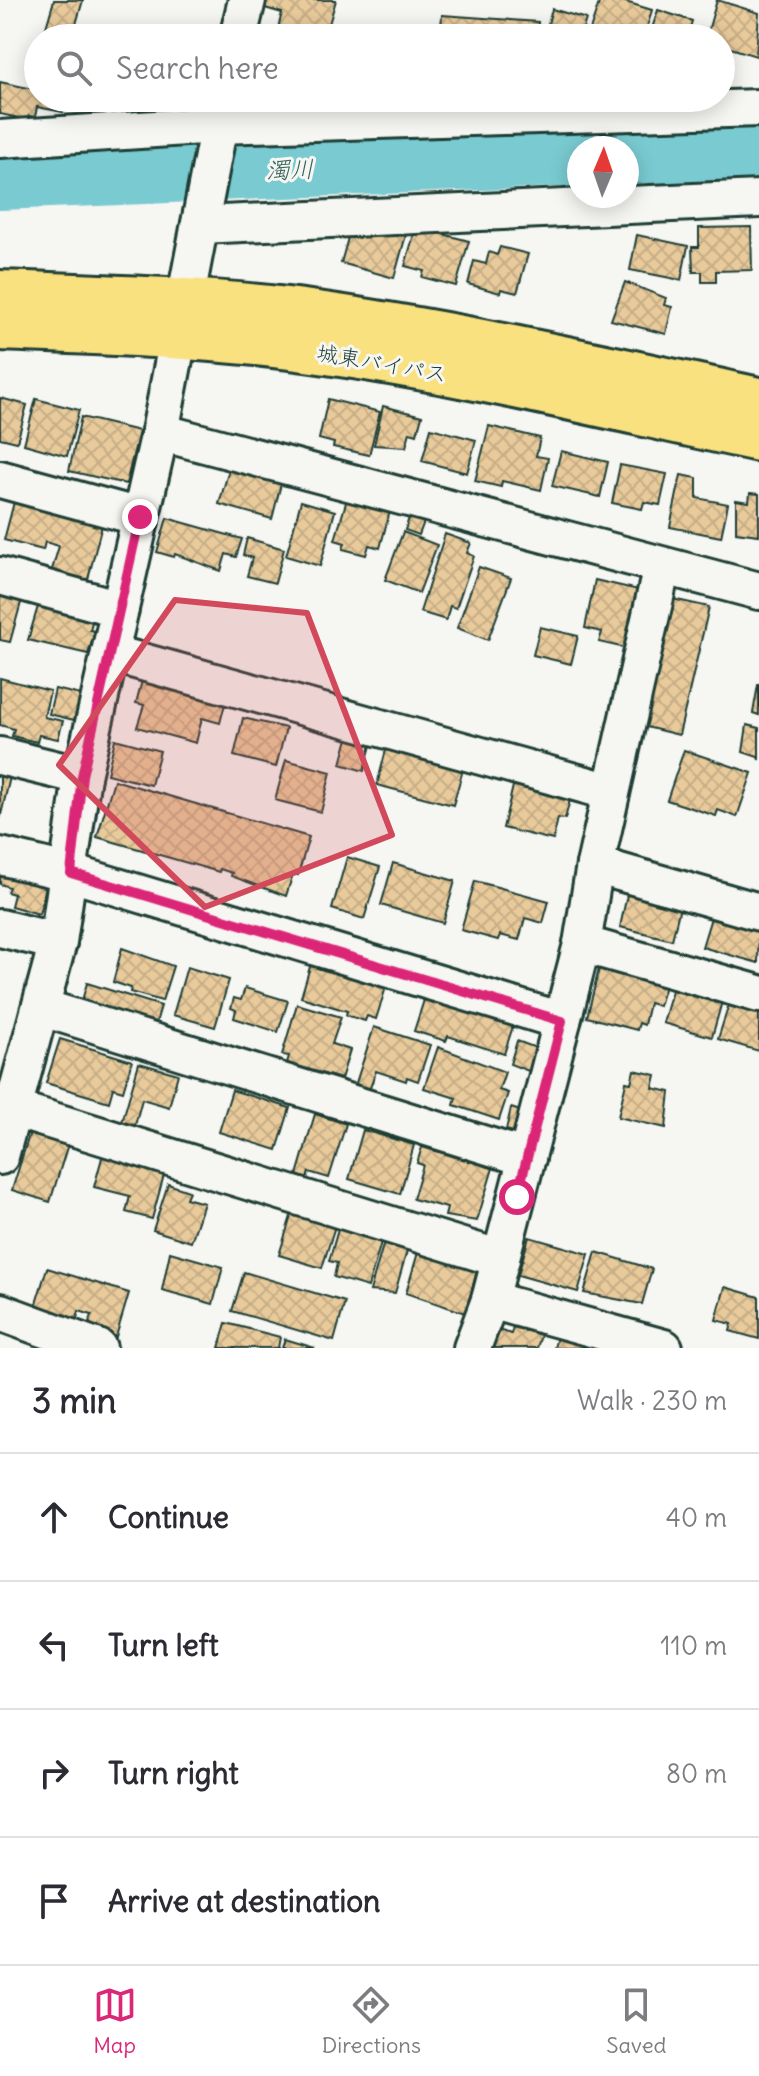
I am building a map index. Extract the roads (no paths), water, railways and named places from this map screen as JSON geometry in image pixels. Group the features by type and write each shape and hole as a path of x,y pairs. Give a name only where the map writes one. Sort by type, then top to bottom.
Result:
{"highway":[{"name":"城東バイパス","path":"0,293 183,318 292,347 483,381 759,439"},
{"name":"城東バイパス","path":"0,328 295,311 480,341 759,400"}],"street":[{"path":"241,24 247,0"},
{"path":"735,108 759,108"},
{"path":"0,139 212,112"},
{"path":"0,1156 14,1109 14,1056 43,1008 58,942 71,873 82,776 160,432 220,112"},
{"path":"200,225 759,199"},
{"path":"160,432 759,591"},
{"path":"0,479 140,517"},
{"path":"472,1348 490,1300 582,944 595,865 662,566"},
{"path":"0,576 120,609"},
{"path":"110,653 611,792"},
{"path":"0,756 82,776"},
{"path":"0,856 71,873 562,1021"},
{"path":"595,865 759,912"},
{"path":"0,928 58,942"},
{"path":"582,944 759,994"},
{"path":"43,1008 527,1158"},
{"path":"14,1109 501,1259"},
{"path":"490,1300 664,1348"},
{"path":"0,1312 98,1348"}],"waterway":[{"name":"濁川","path":"639,156 759,152"},
{"name":"濁川","path":"0,182 567,158"}]}
